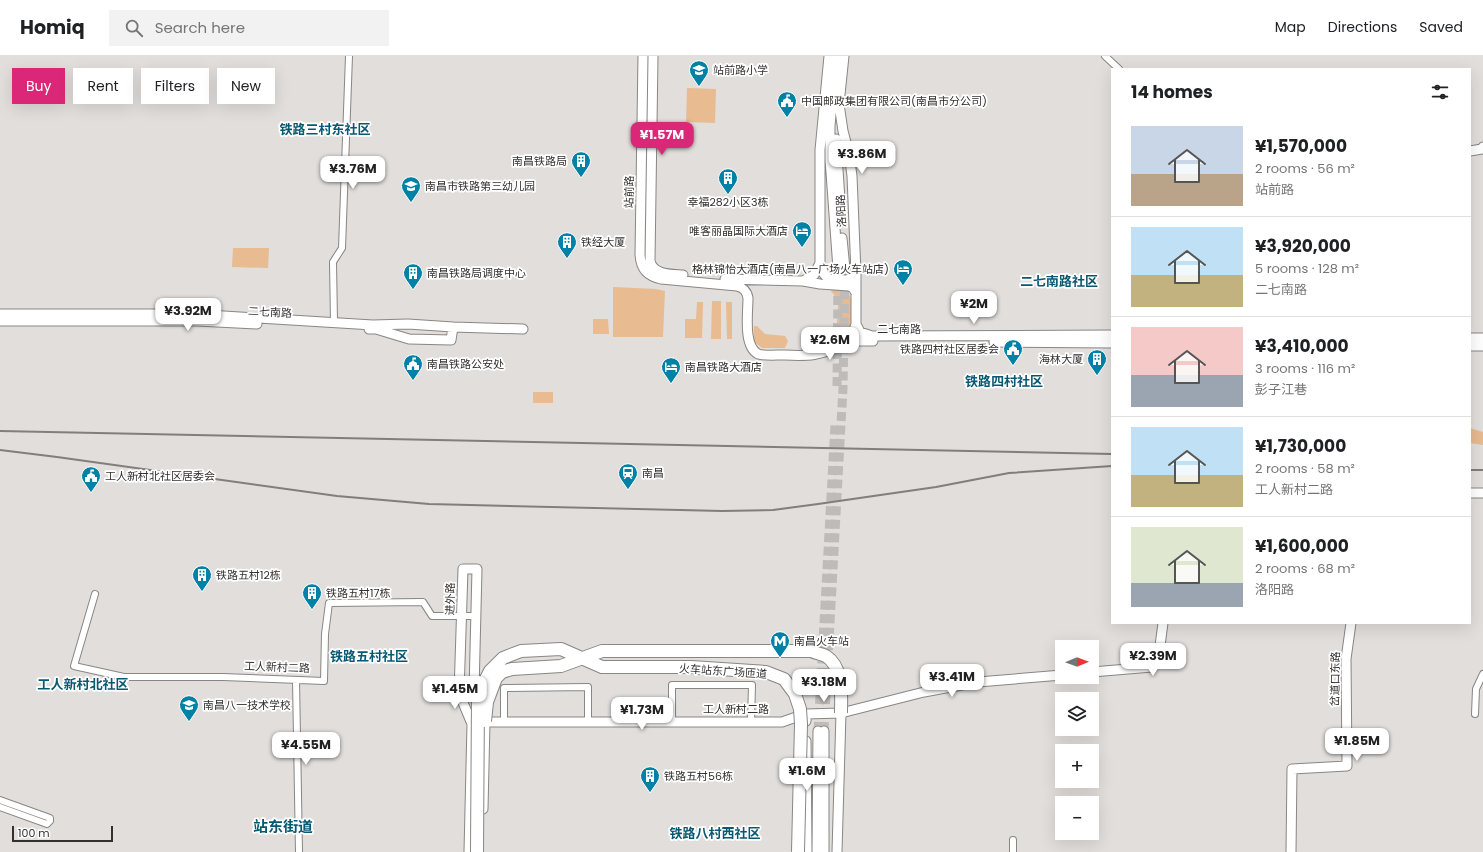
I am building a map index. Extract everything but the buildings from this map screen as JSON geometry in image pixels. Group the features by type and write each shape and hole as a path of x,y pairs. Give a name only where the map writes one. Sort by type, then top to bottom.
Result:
{"highway":[{"name":"火车站东广场匝道","path":"477,852 478,694 490,672 503,658 521,651 562,649 581,659 602,667 729,669 766,672 784,679 796,694 800,709 801,724 798,852"},
{"name":"火车站东广场匝道","path":"484,722 487,702 492,687 496,678 502,672 512,669 561,666 602,651 811,651 826,656 836,666 841,686 841,713"}],"main road":[{"name":"站前路","path":"643,56 645,255"},
{"name":"站前路","path":"645,255 653,56"},
{"name":"洛阳路","path":"820,263 820,150 829,56"},
{"name":"洛阳路","path":"836,56 830,126 830,159 841,269 836,124 836,103 840,56"},
{"name":"洛阳路","path":"844,56 839,104 852,176 856,293"},
{"path":"1471,151 1482,150 1483,148"},
{"path":"645,255 654,269 668,273 708,278 803,281 849,286 853,288 856,293 856,324 853,333 832,349 818,355 758,354 753,351 748,341 748,298 745,290 737,286 693,283 655,278 647,274 643,268 645,255"},
{"path":"803,281 814,275 820,263"},
{"path":"820,263 824,274 829,279 849,280 855,277 856,273"},
{"name":"二七南路","path":"0,314 192,314 373,324 522,329"},
{"name":"二七南路","path":"0,321 197,321 376,329 409,339 451,340 453,327"},
{"name":"二七南路","path":"856,324 858,330 863,334 872,336 1111,335"},
{"path":"1471,338 1483,338"},
{"name":"二七南路","path":"844,340 1111,343"},
{"path":"1471,346 1483,346"},
{"path":"1471,493 1483,493"},
{"name":"进外路","path":"469,852 472,724 459,693 463,569 476,569 474,690 484,722 482,852"},
{"path":"1099,671 1152,667 1158,661 1163,624"},
{"name":"岔道口东路","path":"1291,852 1292,769 1347,766 1346,659 1351,624"},
{"path":"807,852 806,714 841,713 924,692 978,682 1055,676"},
{"path":"837,852 841,713"},
{"name":"工人新村二路","path":"472,724 504,721 782,722 806,714"},
{"path":"817,852 821,731 824,852"}],"street":[{"path":"334,322 333,262 342,248 349,56"},
{"path":"1105,56 1118,68"},
{"name":"工人新村二路","path":"95,594 74,666 124,677 324,681 325,634 329,603 423,602 432,616 475,616"},
{"path":"1475,714 1476,689 1483,674"},
{"path":"296,680 299,852"},
{"path":"672,721 672,685 752,685 751,722"},
{"path":"504,721 504,688 588,687 588,721"},
{"path":"0,800 50,818 50,821 47,824 0,807"},
{"path":"1013,840 1013,852"}],"shaded area":[{"path":"687,88 716,89 715,123 686,122"},
{"path":"233,248 269,248 268,268 232,267"},
{"path":"613,287 656,289 665,291 663,337 613,337"},
{"path":"832,287 845,287 850,297 852,303 852,321 849,332 843,333 838,328 838,304 831,291"},
{"path":"712,301 721,301 721,339 711,339"},
{"path":"697,302 703,302 702,338 685,338 685,319 696,319"},
{"path":"726,302 732,302 732,339 727,339"},
{"path":"593,319 608,319 609,334 593,334"},
{"path":"754,326 757,326 765,334 785,336 788,341 785,348 762,348 754,342"},
{"path":"533,392 553,392 553,403 533,403"},
{"path":"1471,428 1483,432 1483,445 1471,443"}],"tunnel":[{"path":"824,731 843,388 845,269"},
{"path":"837,386 838,279"},
{"path":"818,731 835,425"}],"railway":[{"path":"0,431 1111,454"},
{"path":"0,450 337,496 429,504 722,511 773,510 936,487 1009,473 1111,466"},
{"path":"1471,470 1483,470"}],"place":[{"name":"站前路小学","path":"699,87"},
{"name":"中国邮政集团有限公司(南昌市分公司)","path":"787,118"},
{"name":"南昌铁路局","path":"581,178"},
{"name":"幸福282小区3栋","path":"728,195"},
{"name":"南昌市铁路第三幼儿园","path":"411,203"},
{"name":"唯客丽晶国际大酒店","path":"802,248"},
{"name":"铁经大厦","path":"567,259"},
{"name":"格林锦怡大酒店(南昌八一广场火车站店)","path":"903,286"},
{"name":"南昌铁路局调度中心","path":"413,290"},
{"name":"铁路四村社区居委会","path":"1013,366"},
{"name":"海林大厦","path":"1097,376"},
{"name":"南昌铁路公安处","path":"413,381"},
{"name":"南昌铁路大酒店","path":"671,384"},
{"name":"南昌","path":"628,490"},
{"name":"工人新村北社区居委会","path":"91,493"},
{"name":"铁路五村12栋","path":"202,592"},
{"name":"铁路五村17栋","path":"312,610"},
{"name":"南昌火车站","path":"780,658"},
{"name":"南昌八一技术学校","path":"189,722"},
{"name":"铁路五村56栋","path":"650,793"}],"district":[{"name":"铁路三村东社区","path":"325,129"},
{"name":"二七南路社区","path":"1059,281"},
{"name":"铁路四村社区","path":"1004,381"},
{"name":"铁路五村社区","path":"369,656"},
{"name":"工人新村北社区","path":"83,684"},
{"name":"站东街道","path":"283,826"},
{"name":"铁路八村西社区","path":"715,833"}]}
